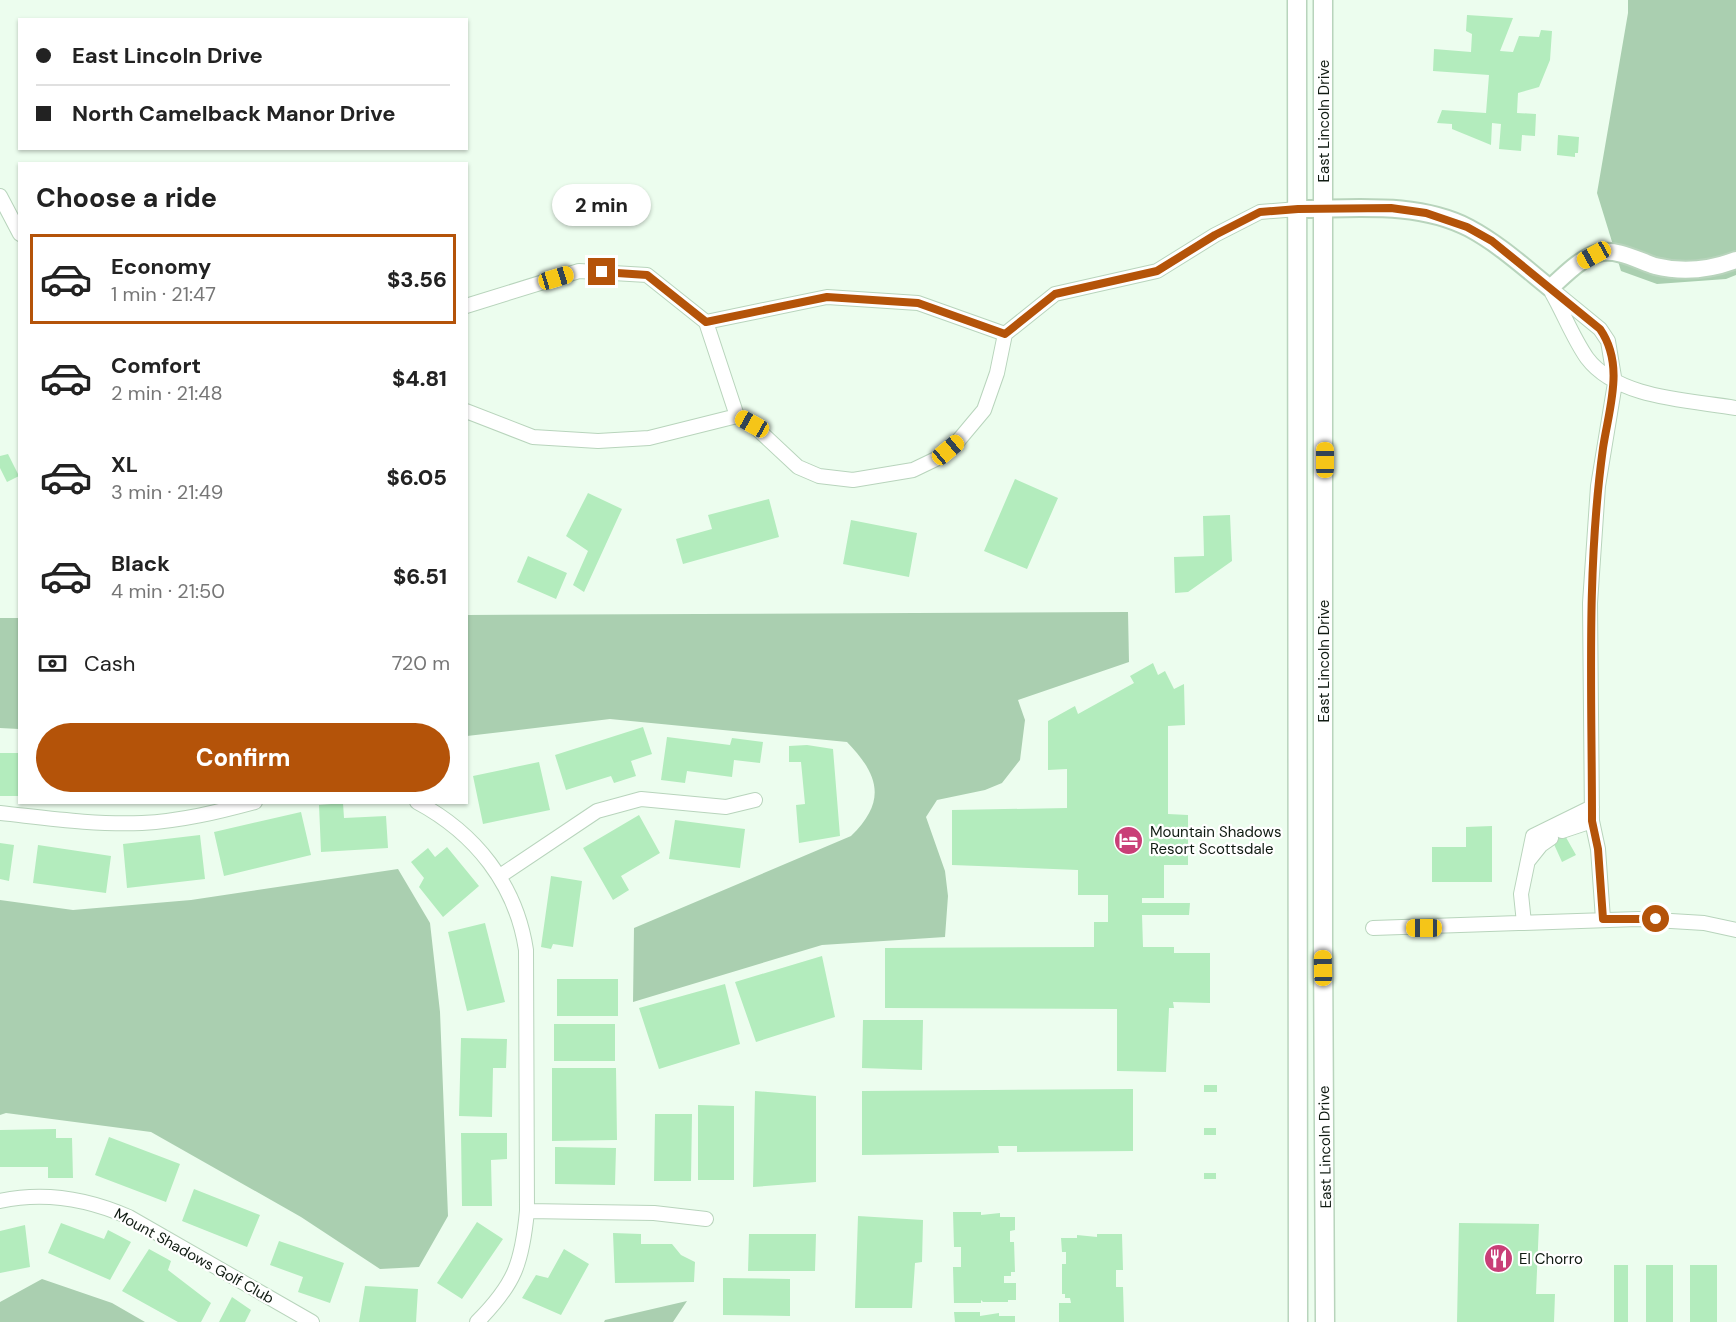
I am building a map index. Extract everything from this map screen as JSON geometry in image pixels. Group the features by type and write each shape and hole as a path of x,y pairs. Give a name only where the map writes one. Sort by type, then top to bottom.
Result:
{"main road":[{"name":"East Lincoln Drive","path":"1297,0 1299,1322"},
{"name":"East Lincoln Drive","path":"1323,0 1325,1322"},
{"path":"1298,531 1325,531"},
{"path":"1298,840 1310,862 1311,949 1323,968"}],"street":[{"path":"0,196 18,230"},
{"path":"468,412 533,437 587,441 649,438 737,416 752,424 798,467 819,476 853,480 913,470 938,458 984,410 997,373 1005,334 1055,294 1157,271 1215,235 1260,212 1298,209 1391,208 1426,213 1467,227 1492,241 1581,312 1604,335 1613,356 1615,383 1598,486 1590,603 1592,814 1598,849 1603,919"},
{"path":"1550,288 1581,262 1600,253 1622,254 1672,270 1712,268 1736,260"},
{"path":"468,305 579,271 647,275 706,322 737,416"},
{"path":"1550,288 1586,356 1595,368 1615,383 1637,391 1736,408"},
{"path":"706,322 827,297 918,303 1005,334"},
{"path":"500,876 597,811 641,799 726,807 755,800"},
{"path":"0,813 96,823 143,823 193,818 247,804"},
{"path":"421,804 440,814 464,833 500,876 517,910 526,950 527,1211 517,1270 500,1299 477,1322"},
{"path":"1525,867 1541,845 1592,814"},
{"path":"1524,923 1521,894 1533,836 1592,814"},
{"path":"1374,928 1603,919 1675,920 1736,930"},
{"name":"Mount Shadows Golf Club","path":"0,1201 45,1196 81,1200 105,1207 129,1217 312,1322"},
{"path":"527,1211 654,1213 706,1219"}],"green space":[{"path":"1628,0 1736,0 1736,275 1726,279 1657,284 1621,271 1597,193 1628,13"},
{"path":"1128,612 1129,662 1018,700 1025,720 1020,760 1002,783 985,790 937,800 926,817 945,871 948,896 945,937 822,945 633,1002 634,928 851,836 870,811 874,800 875,788 872,777 858,754 847,742 610,719 468,736 468,615"},
{"path":"0,618 18,618 18,729 0,728"},
{"path":"398,869 430,923 440,1012 448,1216 419,1267 380,1269 301,1217 151,1132 6,1113 0,1115 0,900 73,910 191,900"},
{"path":"42,1279 112,1303 145,1322 0,1322 0,1302"},
{"path":"687,1301 673,1322 604,1322 605,1320"}],"building":[{"path":"1467,15 1513,18 1500,51 1513,52 1519,36 1539,37 1541,30 1552,31 1550,60 1539,87 1518,93 1517,113 1536,114 1535,136 1522,135 1521,151 1499,149 1501,124 1492,123 1491,145 1452,129 1452,124 1437,123 1442,110 1486,113 1489,75 1433,71 1434,49 1471,52 1472,34 1466,31"},
{"path":"1558,135 1579,137 1578,153 1575,153 1575,157 1557,155"},
{"path":"8,454 18,476 7,482 0,468 0,456"},
{"path":"1015,479 1058,498 1027,569 984,551"},
{"path":"588,493 622,509 584,592 573,585 588,551 566,536"},
{"path":"769,499 779,537 683,564 676,539 712,529 708,515"},
{"path":"1230,515 1232,561 1188,592 1175,593 1174,557 1204,556 1203,516"},
{"path":"851,520 917,533 909,577 843,564"},
{"path":"528,556 567,573 556,599 517,582"},
{"path":"1153,663 1158,675 1165,671 1174,689 1184,684 1185,725 1168,726 1168,814 1188,815 1188,865 1164,865 1164,898 1142,898 1142,903 1190,903 1189,915 1142,915 1143,947 1174,947 1174,953 1210,953 1210,1003 1173,1002 1174,1008 1169,1008 1166,1072 1117,1071 1117,1009 885,1008 885,948 1094,947 1094,922 1108,922 1108,895 1078,895 1078,870 952,865 952,810 1067,808 1067,769 1048,770 1048,721 1075,706 1078,714 1134,683 1130,676"},
{"path":"643,727 652,754 631,761 636,776 614,783 611,776 566,790 555,755"},
{"path":"667,737 730,745 732,738 763,742 760,763 734,760 732,777 687,771 685,783 661,780"},
{"path":"807,745 833,749 840,836 799,843 796,805 805,804 801,762 789,762 789,746"},
{"path":"0,753 18,753 18,796 0,796"},
{"path":"539,762 550,810 483,824 473,776"},
{"path":"343,804 344,818 386,816 388,848 321,852 319,805"},
{"path":"301,812 311,855 224,876 214,832"},
{"path":"639,815 660,853 621,876 629,890 613,900 583,848"},
{"path":"675,820 745,829 740,868 669,859"},
{"path":"1559,825 1576,855 1562,862 1548,831"},
{"path":"1492,826 1492,882 1432,882 1432,847 1466,847 1466,827"},
{"path":"200,835 205,879 127,888 123,844"},
{"path":"0,843 14,845 9,881 0,879"},
{"path":"38,845 111,856 106,893 33,883"},
{"path":"447,847 479,886 443,917 419,887 424,878 411,862 428,848 435,857"},
{"path":"551,876 582,881 573,947 553,944 551,949 541,947"},
{"path":"485,923 505,1002 467,1011 448,932"},
{"path":"822,956 835,1017 756,1042 735,982"},
{"path":"557,979 618,979 618,1016 557,1016"},
{"path":"725,984 740,1044 659,1069 639,1008"},
{"path":"863,1020 923,1020 922,1070 862,1068"},
{"path":"554,1024 615,1024 615,1061 554,1061"},
{"path":"461,1038 507,1039 506,1068 493,1068 492,1117 459,1116"},
{"path":"552,1068 616,1068 617,1140 552,1141"},
{"path":"1204,1085 1217,1085 1217,1092 1204,1092"},
{"path":"1133,1089 1133,1151 1017,1152 1017,1146 998,1146 999,1153 862,1155 862,1091"},
{"path":"755,1091 816,1096 816,1182 753,1187"},
{"path":"698,1105 734,1106 734,1180 698,1180"},
{"path":"655,1114 692,1114 691,1181 654,1181"},
{"path":"1204,1128 1216,1128 1216,1135 1204,1135"},
{"path":"56,1129 56,1138 72,1138 73,1178 48,1178 48,1167 0,1167 0,1130"},
{"path":"461,1133 507,1133 507,1159 491,1160 492,1206 462,1206"},
{"path":"109,1137 180,1164 166,1202 95,1175"},
{"path":"555,1147 616,1148 615,1185 555,1184"},
{"path":"1204,1173 1216,1173 1216,1179 1204,1179"},
{"path":"194,1189 260,1215 247,1247 182,1221"},
{"path":"953,1212 981,1212 981,1215 1000,1213 1000,1217 1015,1217 1015,1230 1010,1231 1010,1242 1014,1242 1015,1272 1011,1272 1011,1276 1004,1276 1004,1283 1016,1283 1016,1300 954,1303 953,1267 961,1267 961,1247 954,1247"},
{"path":"858,1216 923,1220 922,1262 915,1263 912,1308 855,1308"},
{"path":"477,1222 503,1239 462,1299 437,1283"},
{"path":"61,1223 104,1239 108,1230 131,1242 110,1280 48,1253"},
{"name":"El Chorro","path":"1459,1223 1539,1224 1536,1294 1555,1294 1554,1322 1457,1322"},
{"path":"25,1225 30,1267 0,1273 0,1231"},
{"path":"613,1233 641,1234 641,1244 672,1244 681,1255 695,1262 694,1282 615,1283"},
{"path":"749,1234 816,1234 815,1271 748,1271"},
{"path":"1097,1234 1122,1234 1123,1270 1116,1270 1116,1287 1123,1287 1124,1322 1059,1322 1059,1303 1071,1303 1070,1298 1065,1298 1065,1294 1062,1294 1062,1264 1066,1264 1066,1252 1062,1252 1061,1238 1077,1238 1077,1235 1097,1237"},
{"path":"279,1241 344,1263 330,1303 298,1292 303,1277 270,1265"},
{"path":"149,1249 171,1261 168,1270 211,1303 201,1322 178,1322 122,1291"},
{"path":"564,1249 589,1264 561,1315 522,1298 536,1275 548,1278"},
{"path":"1614,1265 1628,1265 1628,1322 1614,1322"},
{"path":"1646,1265 1673,1265 1673,1322 1646,1322"},
{"path":"1690,1265 1717,1265 1717,1322 1690,1322"},
{"path":"723,1278 790,1279 790,1316 723,1315"},
{"path":"365,1286 418,1289 416,1322 359,1322"},
{"path":"232,1297 251,1310 245,1322 219,1322"},
{"path":"954,1312 980,1312 980,1316 999,1313 999,1316 1015,1316 1015,1322 955,1322"}],"place":[{"name":"Mountain Shadows Resort Scottsdale","path":"1129,841"},
{"name":"El Chorro","path":"1498,1259"}],"route":[{"path":"602,272 647,275 706,322 827,297 918,303 1005,334 1055,294 1144,276 1157,271 1215,235 1260,212 1277,209 1391,208 1426,213 1467,227 1492,241 1600,329 1608,341 1613,356 1615,383 1598,486 1590,603 1592,821 1598,849 1603,919 1656,919"}]}
